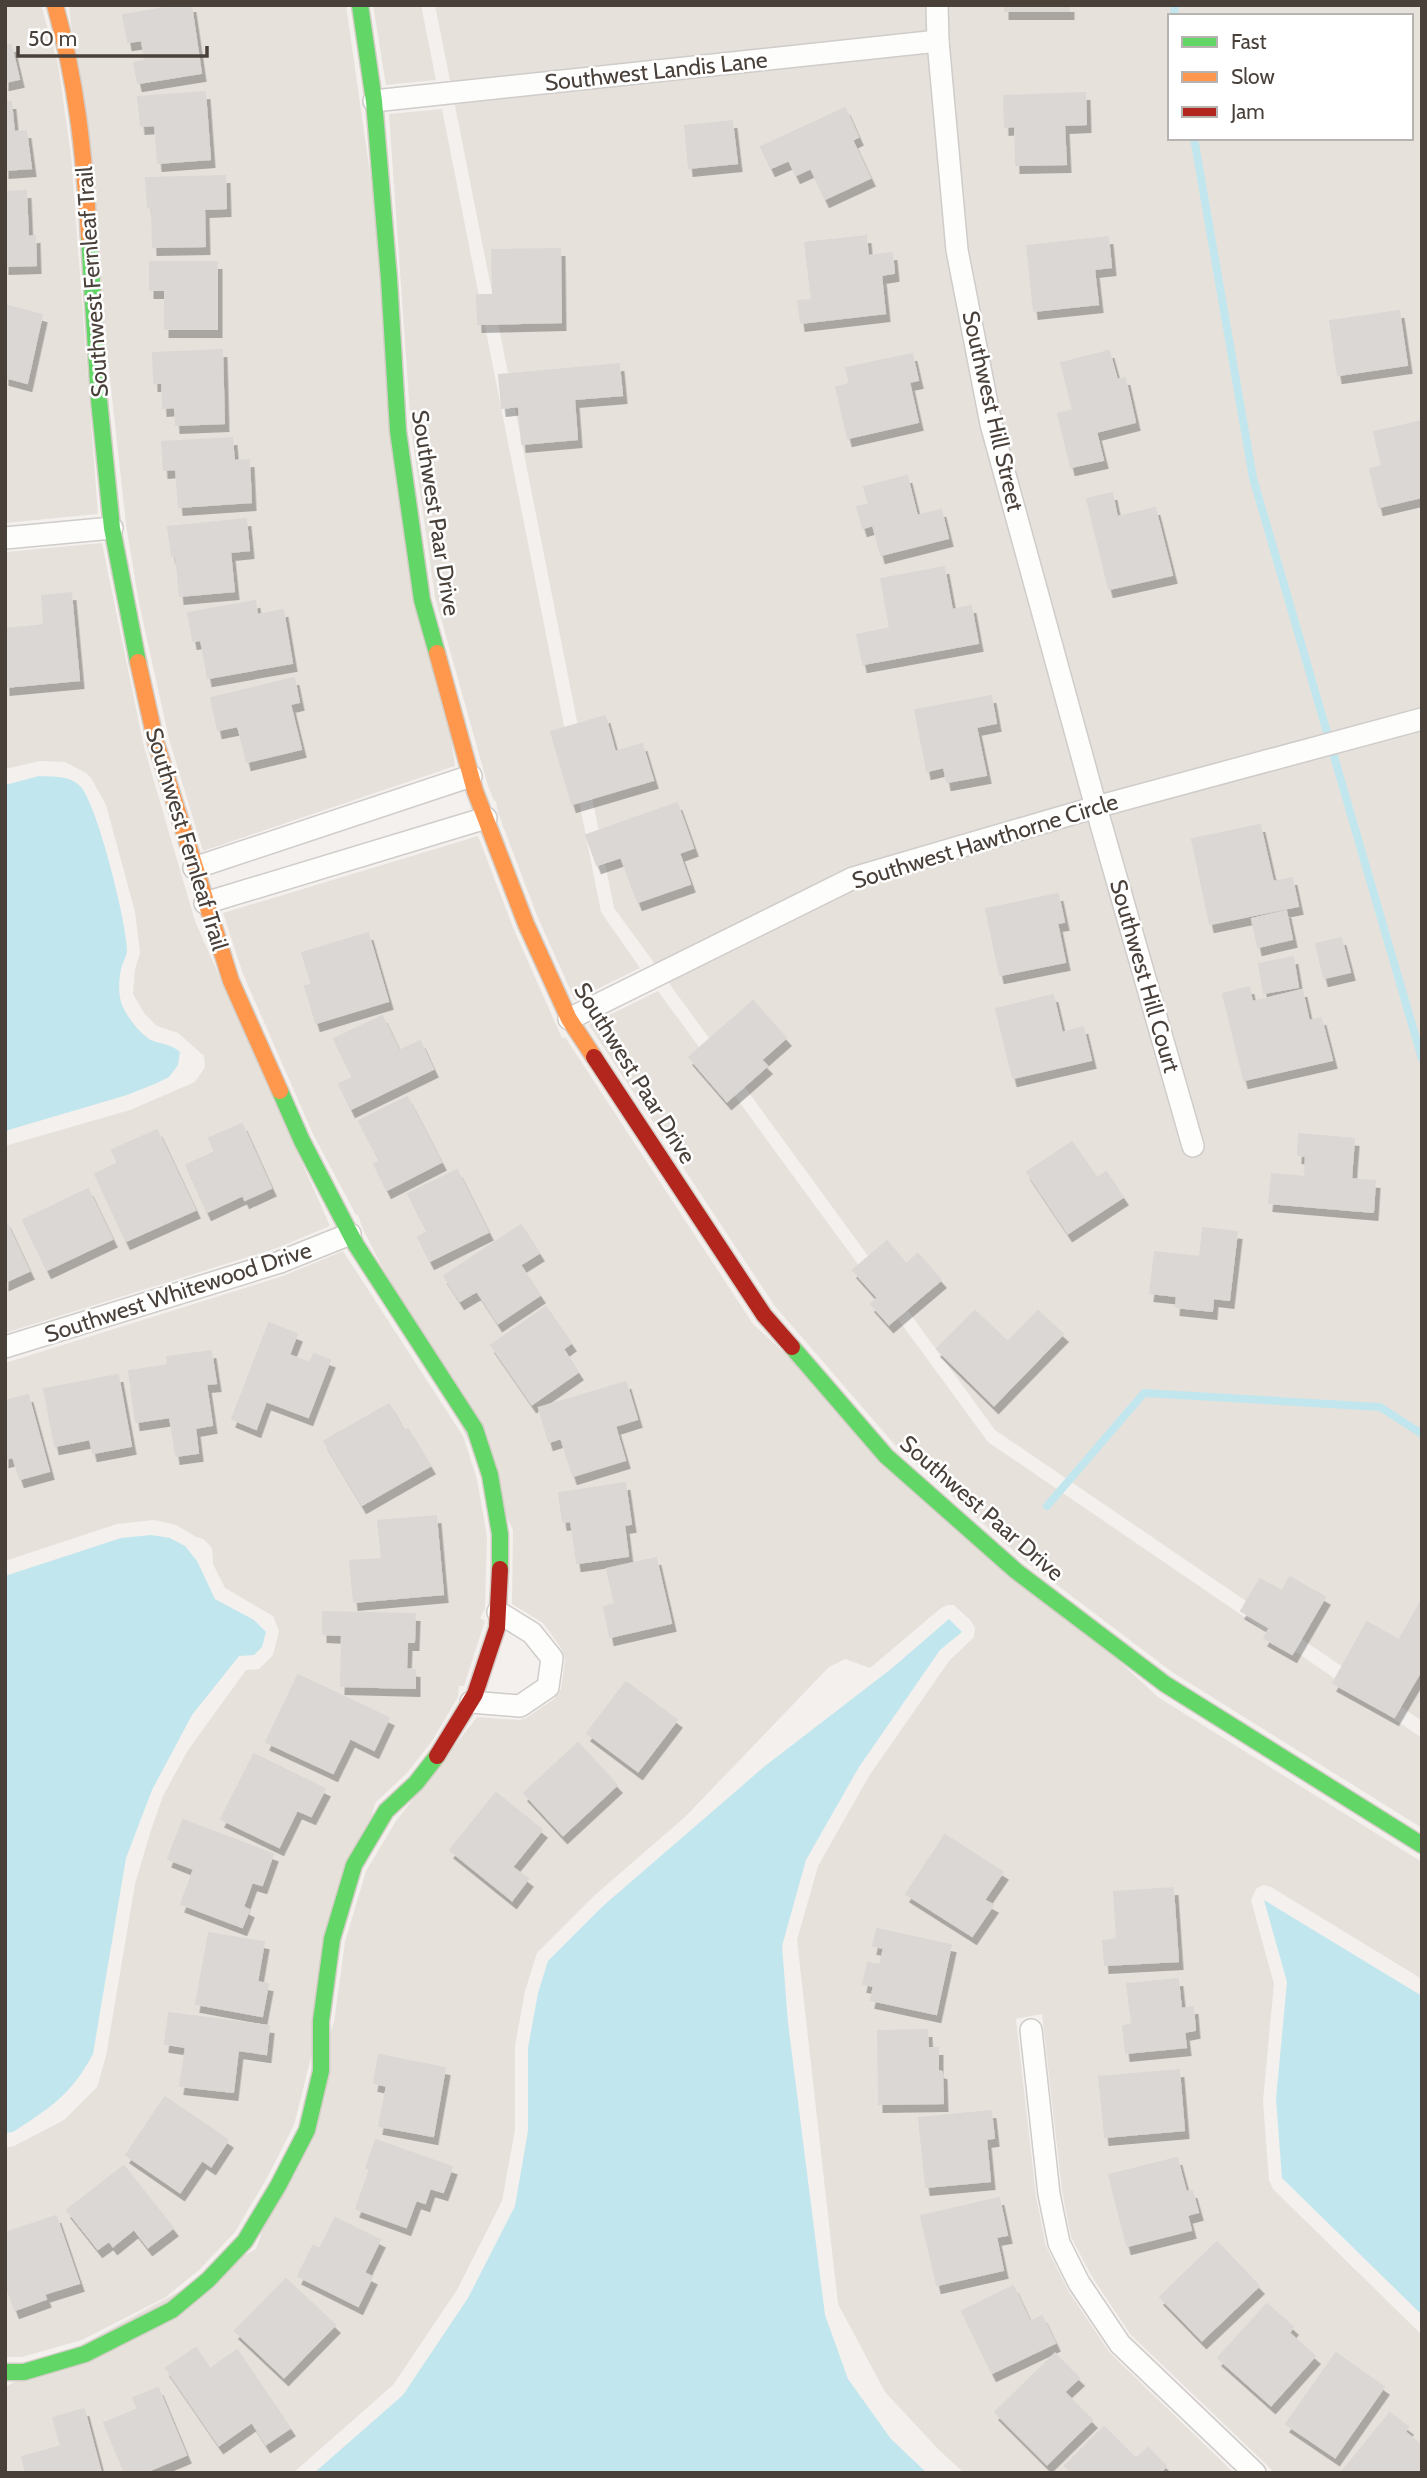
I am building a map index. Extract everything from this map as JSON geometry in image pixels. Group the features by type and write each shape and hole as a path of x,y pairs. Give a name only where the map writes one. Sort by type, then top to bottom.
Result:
{"street":[{"name":"Southwest Fernleaf Trail","path":"5,2372 24,2372 85,2354 172,2310 208,2280 245,2241 278,2186 307,2130 321,2071 321,2021 332,1939 354,1865 386,1811 416,1783 442,1750 471,1702 498,1628 500,1534 489,1475 475,1429 350,1234 302,1141 231,981 156,743 126,607 112,528 99,400 84,153 71,60 55,5"},
{"name":"Southwest Paar Drive","path":"360,5 374,101 398,431 422,600 485,818 526,924 569,1019 764,1315 886,1456 1016,1572 1165,1684 1422,1845"},
{"name":"Southwest Hill Street","path":"936,5 957,250 989,410 1096,807"},
{"name":"Southwest Landis Lane","path":"374,101 938,41"},
{"path":"5,538 112,528"},
{"name":"Southwest Hawthorne Circle","path":"569,1019 853,878 1096,807 1422,719"},
{"path":"194,868 471,776"},
{"name":"Southwest Hill Court","path":"1096,807 1193,1146"},
{"path":"205,903 485,818"},
{"name":"Southwest Whitewood Drive","path":"5,1347 280,1262 350,1234"},
{"path":"471,1702 520,1706 548,1687 552,1658 532,1633 498,1612"},
{"path":"1031,2031 1049,2194 1059,2243 1079,2283 1120,2344 1255,2473"}],"shaded area":[{"path":"5,5 41,5 58,64 71,155 98,514 5,523"},
{"path":"69,5 346,5 455,766 203,851 169,739 139,603 126,525"},
{"path":"373,5 421,5 436,80 386,85"},
{"path":"435,5 1422,5 1422,1721 995,1430 614,908"},
{"path":"442,109 601,912 640,968 575,1000 538,918 498,813 496,801 488,786 435,597 411,429 389,114"},
{"path":"102,543 144,747 195,921 330,1226 277,1248 5,1333 5,1146 130,1110 195,1082 205,1067 204,1056 178,1033 157,1026 144,1013 133,994 135,969 140,953 135,912 106,805 91,778 65,762 40,761 5,769 5,552"},
{"path":"478,836 514,930 562,1038 565,1037 753,1324 1158,1697 1422,1862 1422,1979 1271,1887 1263,1885 1256,1889 1251,1900 1274,1984 1263,2101 1269,2180 1273,2189 1422,2335 1422,2473 1275,2473 1130,2334 1091,2275 1071,2237 1062,2191 1042,2014 1016,2019 1036,2196 1046,2246 1069,2292 1110,2353 1234,2473 964,2473 885,2392 838,2304 797,1940 818,1866 869,1776 949,1661 974,1637 975,1628 971,1621 954,1605 948,1605 870,1668 845,1659 829,1667 685,1817 595,1895 537,1953 525,1991 515,2046 515,2130 502,2201 457,2290 393,2385 293,2473 5,2473 5,2387 256,2249 334,2022 345,1942 366,1871 396,1821 477,1717 518,1720 526,1718 554,1699 561,1689 565,1659 561,1648 543,1623 512,1604 513,1530 358,1215 313,1134 243,974 223,913"},
{"path":"658,991 988,1442 1422,1738 1422,1828 1172,1672 1024,1560 895,1445 774,1305 589,1025"},
{"path":"343,1251 463,1436 477,1479 487,1536 485,1609 480,1618 485,1621 464,1686 459,1686 458,1697 432,1741 407,1773 375,1803 294,2125 235,2232 200,2269 166,2297 82,2340 22,2357 5,2357 5,2148 64,2120 97,2087 106,2056 135,1884 163,1796 188,1750 246,1670 259,1669 273,1655 279,1631 273,1616 225,1588 213,1564 212,1548 203,1539 176,1525 154,1520 117,1524 5,1561 5,1363 283,1276"}],"water":[{"path":"39,776 61,777 76,782 87,797 110,865 126,936 127,952 120,979 121,1002 129,1018 147,1037 180,1052 178,1065 169,1077 157,1083 127,1095 5,1131 5,785"},
{"path":"151,1535 170,1538 185,1546 197,1561 215,1599 254,1620 266,1632 262,1647 254,1655 239,1656 192,1715 152,1790 126,1858 93,2054 77,2080 59,2099 13,2132 5,2133 5,1576 121,1538"},
{"path":"949,1619 962,1632 940,1650 859,1767 806,1860 782,1946 788,2023 825,2315 848,2379 891,2439 927,2473 314,2473 403,2395 468,2298 515,2206 528,2131 528,2048 538,1993 548,1961 603,1906 765,1766 891,1669"},
{"path":"1264,1900 1422,1996 1422,2315 1282,2178 1276,2099 1287,1982"}],"building":[{"path":"191,5 201,73 138,83 134,63 145,61 142,40 128,42 123,15"},
{"path":"1005,5 1069,5 1069,11 1005,11"},
{"path":"11,45 19,79 5,82 5,46"},
{"path":"205,92 210,159 158,163 155,125 141,126 138,97"},
{"path":"1085,93 1086,124 1064,125 1066,164 1016,165 1015,126 1005,127 1004,96"},
{"path":"5,102 11,102 14,132 26,131 31,168 5,170"},
{"path":"845,108 858,137 852,140 870,178 825,199 811,168 796,175 789,160 771,168 761,147"},
{"path":"732,121 737,163 689,168 685,126"},
{"path":"225,176 226,208 204,209 205,246 153,247 152,207 148,207 146,178"},
{"path":"26,191 28,237 35,236 36,265 5,266 5,192"},
{"path":"866,236 868,256 892,253 894,273 881,275 885,313 801,323 798,301 812,300 805,243"},
{"path":"1108,237 1111,267 1094,269 1098,304 1034,311 1027,246"},
{"path":"560,249 561,322 478,324 477,295 493,295 492,250"},
{"path":"150,262 217,262 217,329 165,329 165,290 150,290"},
{"path":"5,305 42,315 27,383 5,377"},
{"path":"1399,311 1407,365 1338,375 1330,321"},
{"path":"222,350 224,423 176,425 175,407 163,408 162,383 154,383 153,353"},
{"path":"1109,351 1117,380 1125,378 1135,422 1096,432 1103,460 1071,467 1058,414 1073,410 1061,363"},
{"path":"912,354 918,380 909,382 918,422 848,438 836,387 850,384 846,368"},
{"path":"619,364 622,395 574,399 577,439 522,444 519,406 502,408 499,375"},
{"path":"1422,421 1422,497 1379,507 1370,469 1382,466 1374,432"},
{"path":"232,438 234,461 249,460 251,502 179,507 176,469 164,470 162,442"},
{"path":"907,476 917,516 941,510 948,538 881,555 873,525 863,528 857,507 869,504 864,487"},
{"path":"1112,493 1117,517 1155,508 1172,575 1109,589 1087,499"},
{"path":"246,519 249,550 230,552 234,591 180,596 176,556 172,556 168,527"},
{"path":"944,567 952,610 971,606 978,643 863,664 857,635 890,628 881,579"},
{"path":"71,593 79,680 6,687 5,629 44,625 42,596"},
{"path":"255,601 257,615 283,610 292,663 208,678 201,640 193,641 188,613"},
{"path":"294,678 299,702 290,704 301,749 247,762 238,726 218,730 211,698"},
{"path":"991,696 996,723 976,727 986,775 947,782 944,767 927,771 915,710"},
{"path":"605,716 615,752 642,744 653,780 572,804 551,732"},
{"path":"677,803 693,848 679,853 690,884 638,902 621,857 597,865 586,835"},
{"path":"1260,825 1273,882 1292,878 1298,906 1210,924 1192,839"},
{"path":"1058,894 1064,922 1057,923 1065,962 1000,975 986,909"},
{"path":"1286,911 1292,939 1258,947 1252,919"},
{"path":"368,933 388,1001 316,1023 305,986 312,985 302,953"},
{"path":"1341,938 1350,972 1324,978 1316,944"},
{"path":"1293,957 1298,987 1264,993 1259,964"},
{"path":"1249,987 1252,1002 1302,990 1309,1021 1321,1018 1332,1060 1244,1080 1223,994"},
{"path":"1053,995 1062,1033 1083,1027 1091,1060 1013,1078 996,1009"},
{"path":"753,1001 786,1038 761,1060 767,1066 727,1101 689,1057"},
{"path":"382,1016 399,1051 420,1041 433,1069 351,1109 339,1084 353,1078 334,1039"},
{"path":"407,1097 441,1162 387,1190 374,1164 380,1161 359,1121"},
{"path":"242,1124 271,1188 245,1200 243,1195 207,1212 186,1165 215,1152 209,1138"},
{"path":"157,1130 195,1210 126,1241 95,1174 118,1163 112,1150"},
{"path":"1299,1134 1354,1139 1351,1179 1375,1181 1373,1212 1269,1203 1272,1174 1305,1177 1306,1156 1298,1155"},
{"path":"1072,1142 1097,1178 1106,1172 1123,1197 1068,1233 1027,1172"},
{"path":"457,1170 488,1232 430,1261 418,1237 428,1232 408,1194"},
{"path":"88,1189 112,1239 47,1270 23,1220"},
{"path":"5,1220 29,1271 5,1282"},
{"path":"521,1225 539,1253 520,1265 540,1295 498,1323 477,1291 460,1301 444,1276"},
{"path":"1203,1228 1237,1232 1229,1300 1213,1298 1212,1311 1176,1307 1177,1296 1150,1293 1155,1252 1200,1257"},
{"path":"887,1241 906,1264 918,1254 941,1280 889,1324 871,1304 878,1298 853,1270"},
{"path":"546,1307 571,1343 563,1349 578,1372 532,1404 491,1345"},
{"path":"975,1311 1008,1342 1038,1311 1063,1334 994,1405 937,1349"},
{"path":"269,1323 297,1334 289,1355 310,1363 314,1354 330,1360 308,1417 266,1401 256,1429 232,1419"},
{"path":"211,1351 216,1383 206,1384 212,1425 195,1428 198,1453 176,1456 170,1417 136,1422 129,1371 168,1365 167,1357"},
{"path":"118,1375 131,1446 93,1453 90,1439 55,1446 44,1389"},
{"path":"626,1382 637,1419 615,1426 625,1460 573,1476 561,1438 549,1442 539,1408"},
{"path":"28,1395 49,1471 20,1479 13,1457 5,1459 5,1401"},
{"path":"389,1404 404,1431 408,1429 430,1466 362,1505 324,1441"},
{"path":"625,1483 631,1524 624,1525 628,1556 577,1563 571,1521 563,1522 559,1493"},
{"path":"436,1516 443,1594 354,1602 350,1561 382,1559 378,1521"},
{"path":"656,1558 671,1623 610,1637 604,1607 615,1604 607,1569"},
{"path":"1290,1577 1325,1597 1292,1654 1264,1638 1270,1628 1241,1611 1260,1579 1282,1591"},
{"path":"1422,1600 1422,1669 1394,1717 1333,1683 1367,1622 1399,1640"},
{"path":"323,1612 415,1614 414,1642 407,1642 406,1669 415,1670 415,1688 341,1686 342,1635 323,1634"},
{"path":"298,1675 389,1718 374,1750 350,1738 333,1773 266,1742"},
{"path":"626,1682 677,1720 638,1771 587,1733"},
{"path":"578,1743 617,1785 563,1835 524,1793"},
{"path":"254,1754 325,1789 311,1816 297,1810 279,1847 221,1819"},
{"path":"496,1793 542,1830 512,1867 528,1879 512,1900 450,1850"},
{"path":"183,1820 273,1854 262,1885 252,1882 243,1907 249,1910 242,1927 181,1904 194,1869 168,1859"},
{"path":"945,1835 1003,1872 984,1900 993,1905 972,1936 906,1894"},
{"path":"1173,1888 1178,1961 1105,1965 1103,1941 1117,1939 1114,1892"},
{"path":"877,1929 951,1945 936,2014 871,2000 874,1986 863,1984 868,1963 880,1965 884,1948 873,1946"},
{"path":"209,1933 264,1942 257,1982 268,1984 262,2016 196,2004"},
{"path":"1178,1979 1181,2009 1193,2007 1195,2030 1184,2032 1186,2047 1126,2053 1123,2026 1132,2024 1127,1984"},
{"path":"169,2013 269,2026 266,2054 238,2050 233,2092 180,2086 186,2047 165,2044"},
{"path":"927,2030 928,2048 938,2048 943,2103 879,2104 878,2031"},
{"path":"379,2055 445,2068 433,2136 379,2126 387,2086 374,2083"},
{"path":"1179,2070 1184,2130 1105,2137 1099,2077"},
{"path":"165,2097 228,2140 211,2166 202,2160 180,2192 126,2155"},
{"path":"991,2111 994,2138 986,2139 990,2181 926,2187 919,2118"},
{"path":"376,2140 452,2167 443,2192 430,2188 425,2203 416,2200 406,2227 356,2209 370,2169 366,2168"},
{"path":"1177,2158 1186,2192 1192,2191 1198,2212 1187,2215 1191,2230 1127,2246 1109,2175"},
{"path":"124,2166 173,2228 148,2247 134,2229 113,2246 109,2241 98,2249 67,2210"},
{"path":"999,2198 1007,2235 996,2237 1003,2270 937,2285 921,2216"},
{"path":"56,2216 79,2283 44,2294 46,2299 15,2310 5,2282 5,2233"},
{"path":"335,2218 380,2240 364,2273 372,2277 358,2306 298,2276 313,2246 320,2249"},
{"path":"1217,2242 1259,2286 1202,2340 1160,2297"},
{"path":"286,2279 335,2325 284,2377 235,2331"},
{"path":"1013,2286 1030,2322 1042,2316 1055,2343 992,2373 962,2311"},
{"path":"1267,2304 1293,2327 1289,2333 1315,2356 1271,2405 1218,2358"},
{"path":"196,2348 210,2369 237,2350 290,2428 266,2444 252,2422 219,2445 166,2368"},
{"path":"1336,2353 1384,2387 1335,2457 1286,2424"},
{"path":"1055,2354 1079,2378 1064,2392 1092,2420 1047,2464 995,2412"},
{"path":"158,2388 186,2455 143,2473 125,2473 104,2423 138,2409 133,2398"},
{"path":"84,2409 101,2473 26,2473 22,2457 61,2446 53,2418"},
{"path":"1390,2413 1408,2427 1405,2432 1422,2446 1422,2473 1341,2473"},
{"path":"1104,2427 1136,2459 1148,2448 1166,2466 1160,2473 1072,2473 1065,2466"}],"waterway":[{"path":"1174,14 1175,5"},
{"path":"1194,140 1253,478 1422,1059"},
{"path":"1047,1506 1144,1393 1380,1407 1422,1434"}],"traffic: fast":[{"path":"360,5 374,101 398,431 422,600 437,653"},
{"path":"89,236 99,400 112,528 138,662"},
{"path":"280,1091 302,1141 356,1245 475,1429 490,1475 500,1534 500,1569"},
{"path":"792,1347 886,1456 1016,1571 1165,1684 1422,1845"},
{"path":"5,2372 24,2372 85,2354 172,2310 208,2280 245,2241 307,2130 321,2071 321,2021 332,1939 354,1865 386,1811 416,1783 437,1756"}],"traffic: slow":[{"path":"55,5 69,63 78,119 89,236"},
{"path":"437,653 475,791 526,924 569,1019 594,1057"},
{"path":"138,662 156,743 231,981 280,1091"}],"traffic: jam":[{"path":"594,1057 764,1315 792,1347"},
{"path":"437,1756 475,1694 497,1628 500,1569"}]}
